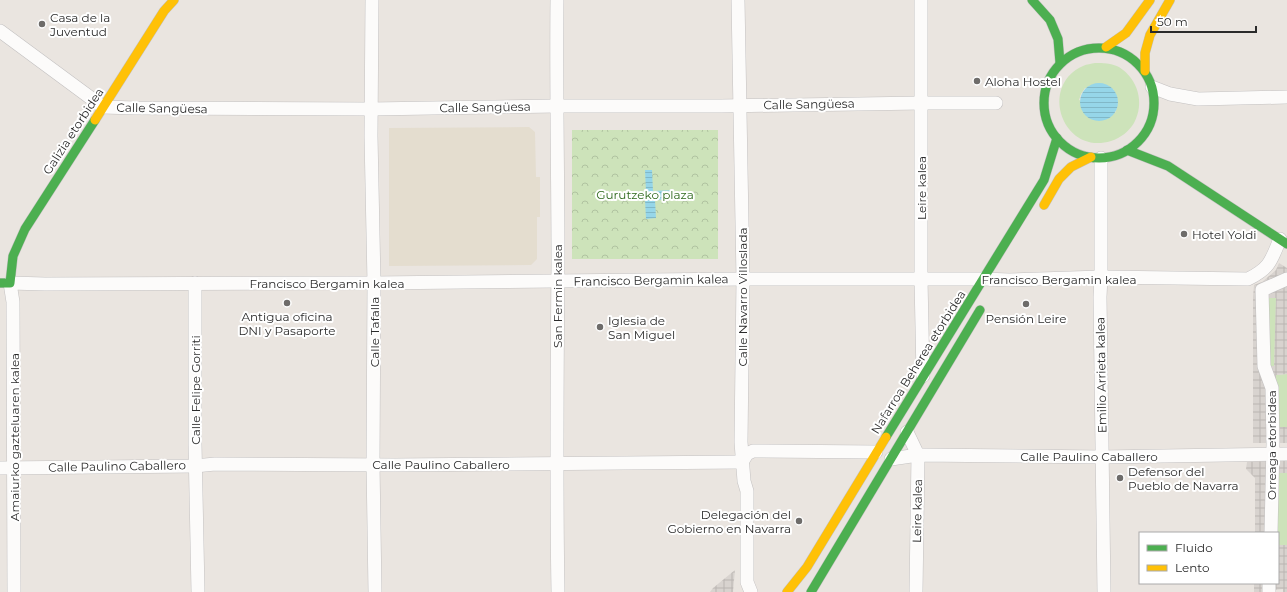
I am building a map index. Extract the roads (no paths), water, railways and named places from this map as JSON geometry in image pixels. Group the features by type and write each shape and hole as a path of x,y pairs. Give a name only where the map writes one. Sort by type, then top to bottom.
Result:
{"main road":[{"name":"Galizia etorbidea","path":"5,283 13,256 25,229 164,11 174,0"},
{"path":"1032,0 1050,20 1061,28"},
{"path":"1106,48 1126,33 1150,0"},
{"path":"1145,71 1145,53 1150,35 1170,0"},
{"path":"1050,20 1058,38 1060,63"},
{"path":"1038,214 1059,179 1071,167 1096,158 1114,156 1127,150 1141,139 1150,124 1154,106 1152,87 1145,71 1134,59 1121,52 1106,48 1082,46 1060,63 1052,74 1046,86 1044,100 1045,114 1049,127 1066,147 1078,154 1096,158"},
{"name":"Nafarroa Beherea etorbidea","path":"787,592 807,567 923,377 995,280 1044,180 1057,138"},
{"path":"1127,150 1168,166 1284,242"},
{"name":"Nafarroa Beherea etorbidea","path":"811,592 986,300"}],"street":[{"name":"Calle Tafalla","path":"372,0 371,109 374,284 373,464 375,592"},
{"name":"San Fermin kalea","path":"557,0 556,464 558,592"},
{"name":"Calle Navarro Villoslada","path":"738,0 743,279 742,462 744,481 747,491 747,582 751,592"},
{"name":"Leire kalea","path":"921,0 921,279 923,377"},
{"name":"Calle Sangüesa","path":"0,31 103,106 135,108 371,109 557,106 996,103"},
{"path":"1152,87 1170,94 1198,99 1287,97"},
{"name":"Emilio Arrieta kalea","path":"1096,158 1101,278 1104,592"},
{"name":"Francisco Bergamin kalea","path":"5,283 374,284 580,280 743,279 1248,279 1260,273 1270,264 1284,242"},
{"name":"Orreaga etorbidea","path":"1271,532 1273,444 1272,388 1264,366 1262,290 1287,279"},
{"name":"Amaiurko gazteluaren kalea","path":"5,283 13,302 14,592"},
{"name":"Calle Felipe Gorriti","path":"195,283 195,466 198,592"},
{"name":"Leire kalea","path":"907,432 918,455 916,592"},
{"path":"742,462 747,454 753,451 876,452"},
{"name":"Calle Paulino Caballero","path":"891,459 918,455 1102,457 1287,454"},
{"name":"Calle Paulino Caballero","path":"0,468 195,466 216,464 556,464 742,462"}],"water":[{"path":"1095,83 1103,83 1113,88 1117,95 1117,109 1113,116 1103,121 1095,121 1085,116 1083,113 1080,106 1080,98 1085,88 1088,86"},
{"path":"645,170 652,170 653,191 674,190 674,199 655,200 656,218 646,219 645,200 628,200 628,193 646,192"}],"place":[{"name":"Casa de la Juventud","path":"42,24"},
{"name":"Aloha Hostel","path":"977,81"},
{"name":"Hotel Yoldi","path":"1184,234"},
{"name":"Antigua oficina DNI y Pasaporte","path":"287,303"},
{"name":"Pensión Leire","path":"1026,304"},
{"name":"Iglesia de San Miguel","path":"600,327"},
{"name":"Defensor del Pueblo de Navarra","path":"1120,478"},
{"name":"Delegación del Gobierno en Navarra","path":"799,521"}],"park label":[{"name":"Gurutzeko plaza","path":"645,194"}]}
